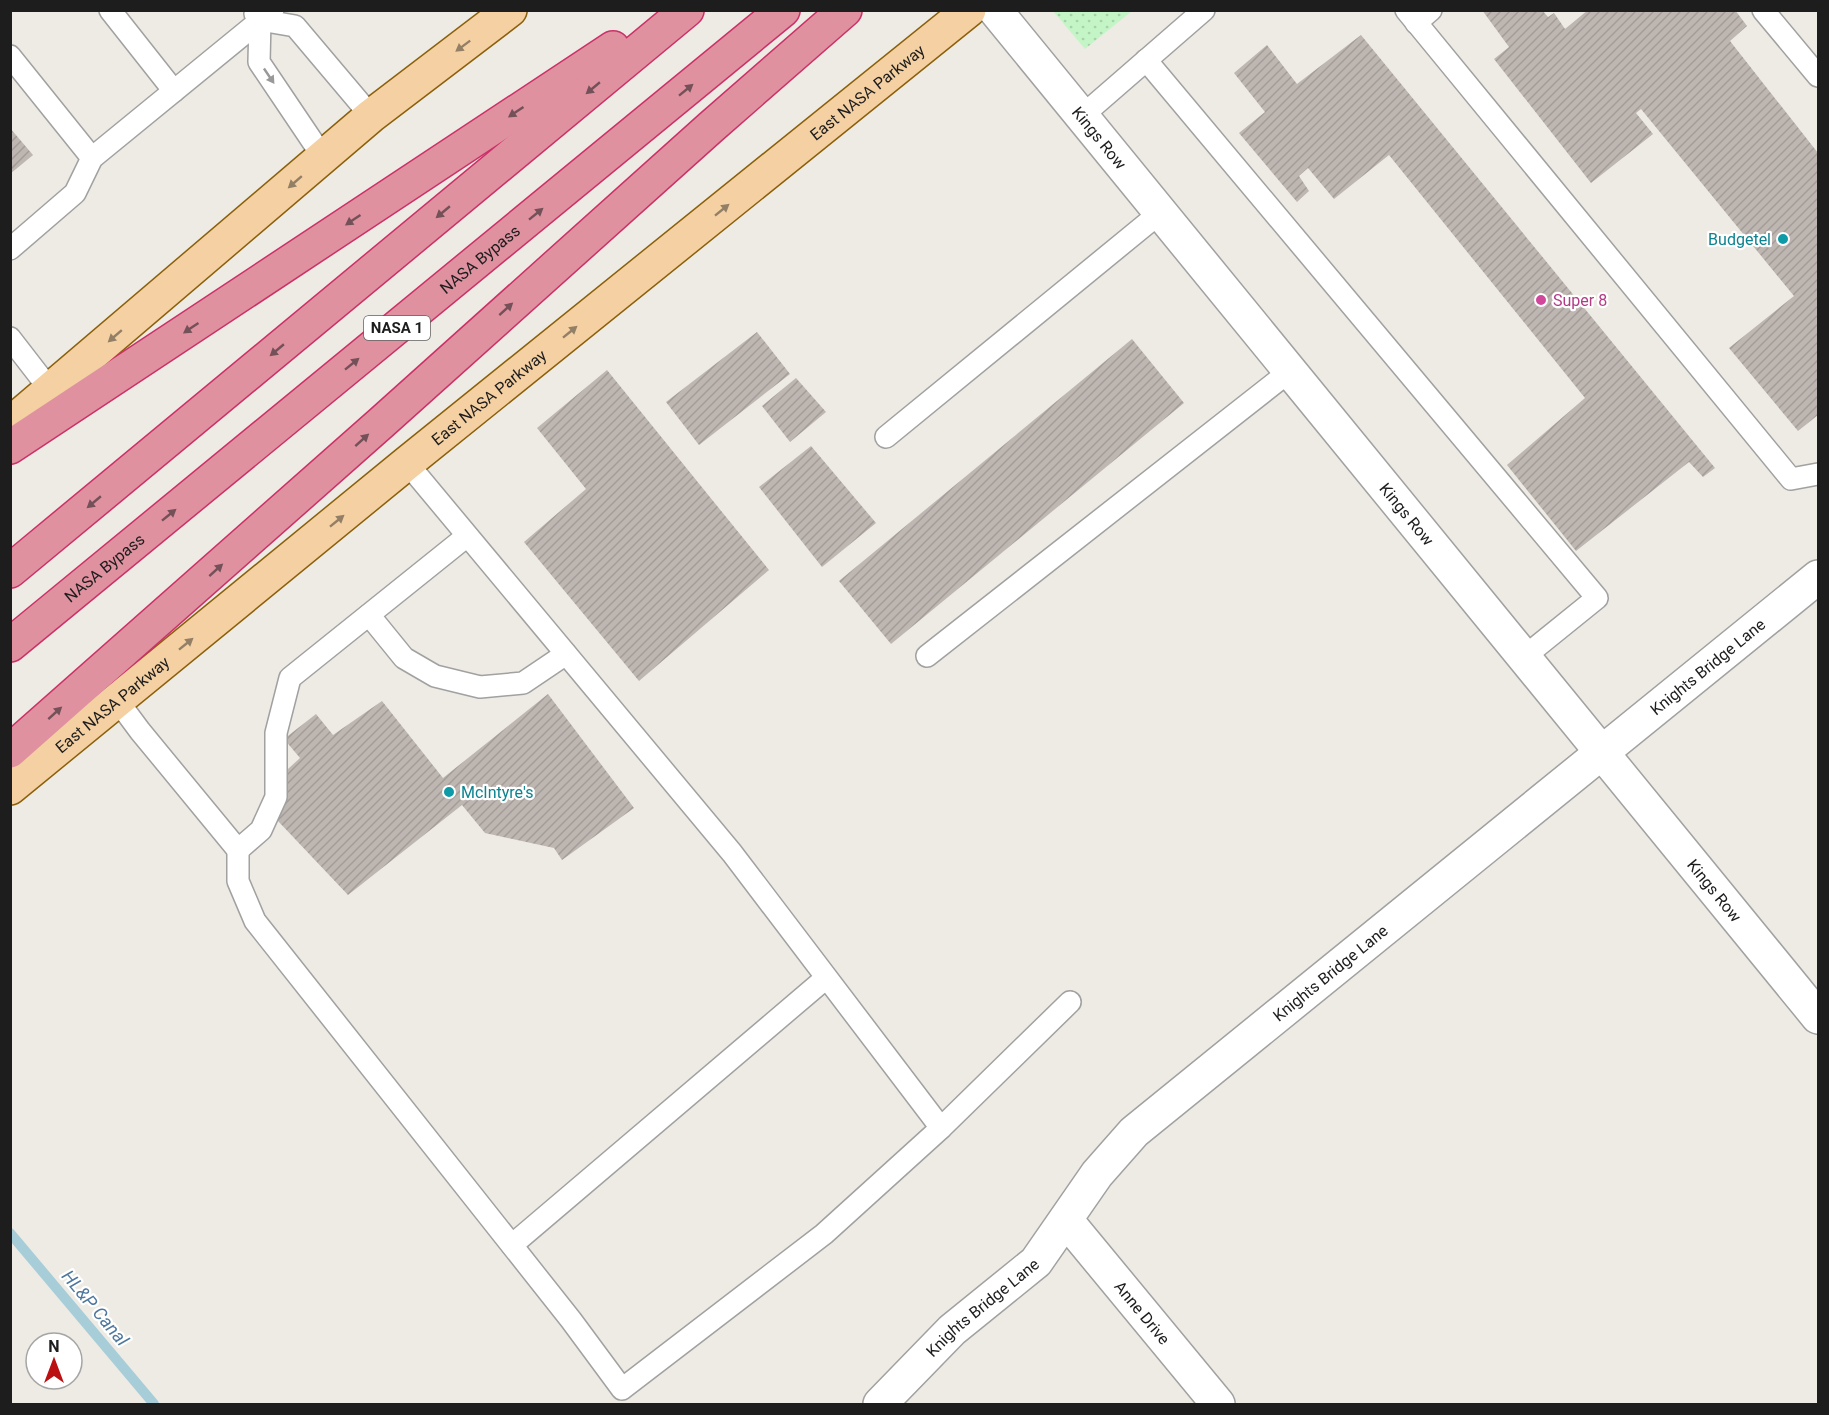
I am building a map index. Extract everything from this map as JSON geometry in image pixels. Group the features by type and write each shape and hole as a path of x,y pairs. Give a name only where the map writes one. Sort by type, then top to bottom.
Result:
{"highway":[{"path":"10,447 669,10"},
{"path":"10,571 687,10"},
{"name":"NASA Bypass","path":"10,645 783,10"},
{"path":"10,751 845,10"}],"main road":[{"path":"10,424 51,392 371,116 510,10"},
{"name":"East NASA Parkway","path":"10,788 407,463 969,10"}],"street":[{"name":"Kings Row","path":"995,10 1818,1017"},
{"name":"Knights Bridge Lane","path":"880,1404 952,1330 1036,1262 1097,1174 1134,1132 1818,577"},
{"name":"Anne Drive","path":"1066,1220 1218,1404"}],"lane":[{"path":"110,10 174,91"},
{"path":"1082,116 1204,10"},
{"path":"1763,10 1818,76"},
{"path":"10,249 75,193 92,158 174,91 262,14"},
{"path":"262,14 295,26 371,116"},
{"path":"262,14 259,62 323,157"},
{"path":"1418,15 1791,478 1818,474"},
{"path":"10,56 92,158"},
{"path":"1146,60 1597,598 1524,657"},
{"path":"886,437 1088,270 1161,213"},
{"path":"10,338 51,392"},
{"path":"927,656 1290,371"},
{"path":"407,463 732,853 941,1128"},
{"path":"238,850 261,830 276,797 276,733 290,678 467,536"},
{"path":"369,615 404,658 435,676 480,687 523,683 566,654"},
{"path":"117,700 238,850 238,880 255,921 512,1245 628,1397 824,1234 941,1128 1070,1002"},
{"path":"512,1245 826,978"}],"green space":[{"path":"1053,11 1132,11 1085,49"}],"building":[{"name":"Budgetel","path":"1482,10 1542,10 1548,17 1554,13 1565,29 1588,10 1735,10 1747,26 1730,41 1818,153 1818,415 1798,431 1729,348 1794,296 1641,109 1636,113 1653,134 1591,183 1494,59 1509,47"},
{"name":"Super 8","path":"1361,35 1715,468 1703,477 1689,462 1576,551 1507,465 1585,398 1389,155 1334,199 1308,168 1299,176 1309,191 1297,202 1239,133 1265,112 1234,73 1267,45 1297,84"},
{"path":"10,128 33,155 10,174"},
{"path":"757,332 790,374 699,445 666,402"},
{"path":"1132,339 1184,403 891,644 839,581"},
{"path":"607,370 769,570 639,681 524,542 586,489 537,428"},
{"path":"796,378 826,412 790,442 762,406"},
{"path":"811,446 876,523 822,567 759,487"},
{"name":"McIntyre's","path":"548,694 634,808 562,860 554,848 485,833 462,805 348,895 278,821 276,780 300,758 284,739 316,714 333,735 382,701 443,778"}],"waterway":[{"name":"HL&P Canal","path":"10,1233 154,1404"}],"place":[{"name":"Budgetel","path":"1783,239"},
{"name":"Super 8","path":"1541,300"},
{"name":"McIntyre's","path":"449,792"}]}
